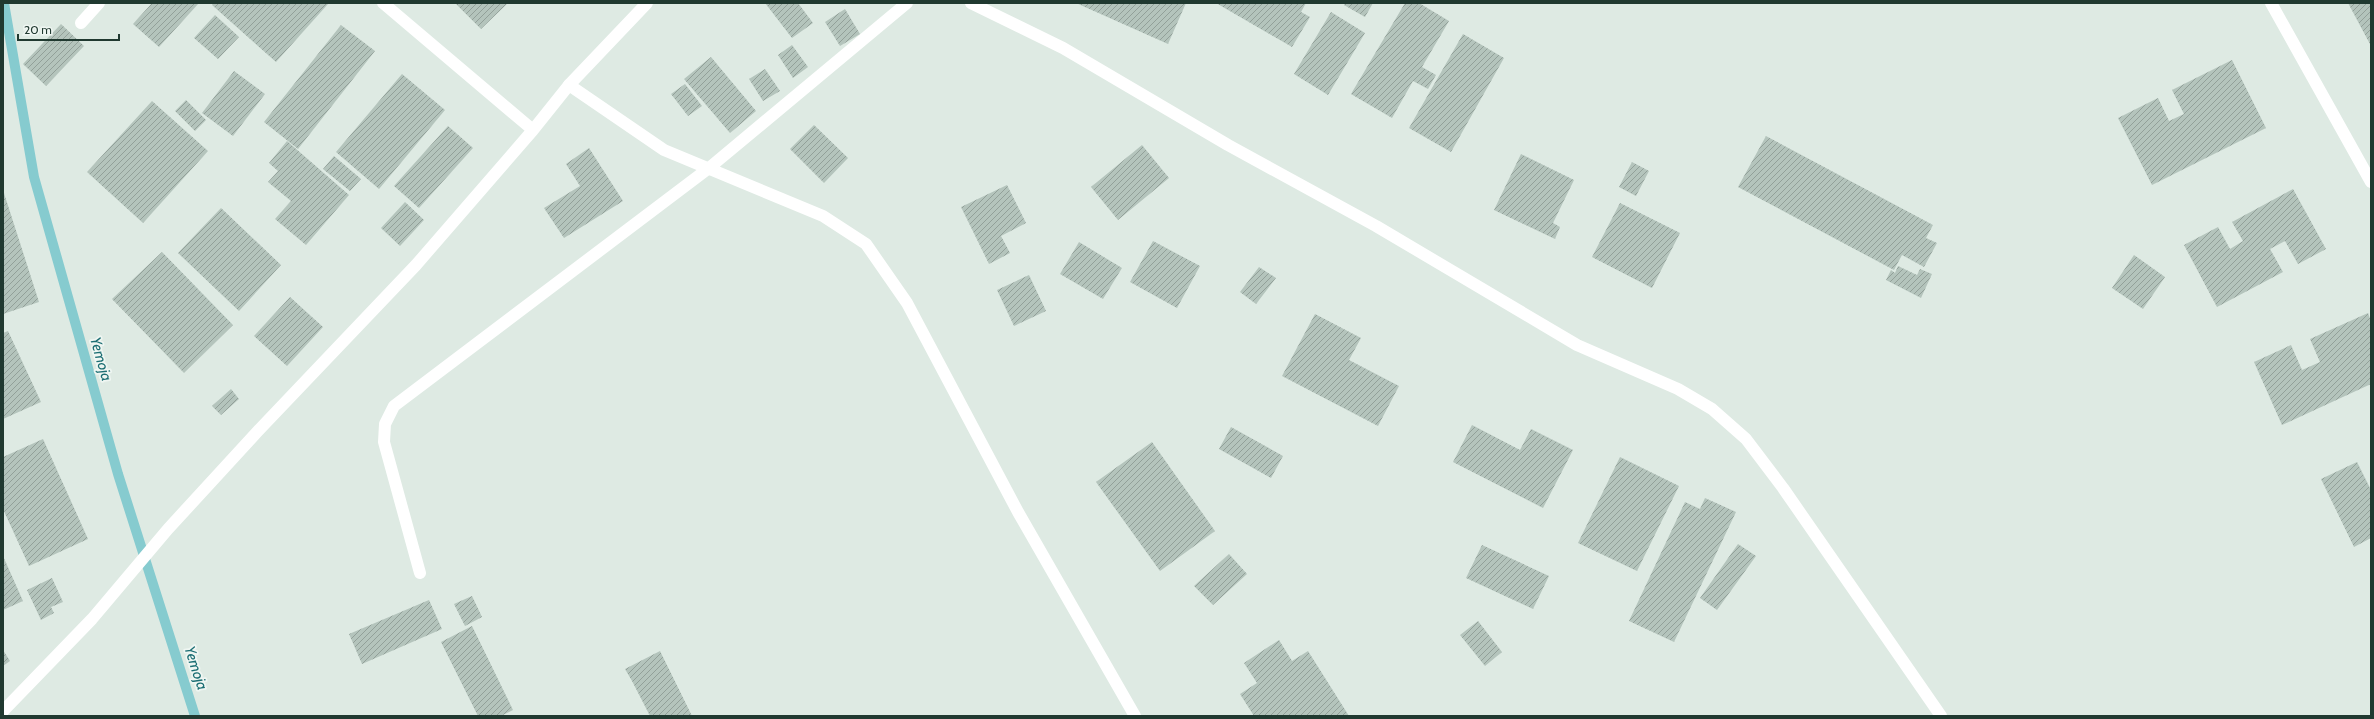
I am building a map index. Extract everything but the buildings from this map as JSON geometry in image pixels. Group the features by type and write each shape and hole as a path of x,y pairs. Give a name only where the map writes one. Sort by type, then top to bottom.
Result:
{"street":[{"path":"81,23 99,3"},
{"path":"383,3 533,130"},
{"path":"3,711 92,619 168,529 257,432 416,265 533,130 569,85 647,3"},
{"path":"420,573 384,442 385,424 394,406 709,168 906,3"},
{"path":"971,3 1064,48 1228,145 1376,226 1576,344 1678,389 1712,409 1746,439 1784,488 1941,716"},
{"path":"2271,3 2371,182"},
{"path":"569,85 664,150 823,216 866,244 907,303 1018,512 1135,716"}],"waterway":[{"name":"Yemoja","path":"4,3 34,177 118,474 195,716"}]}
